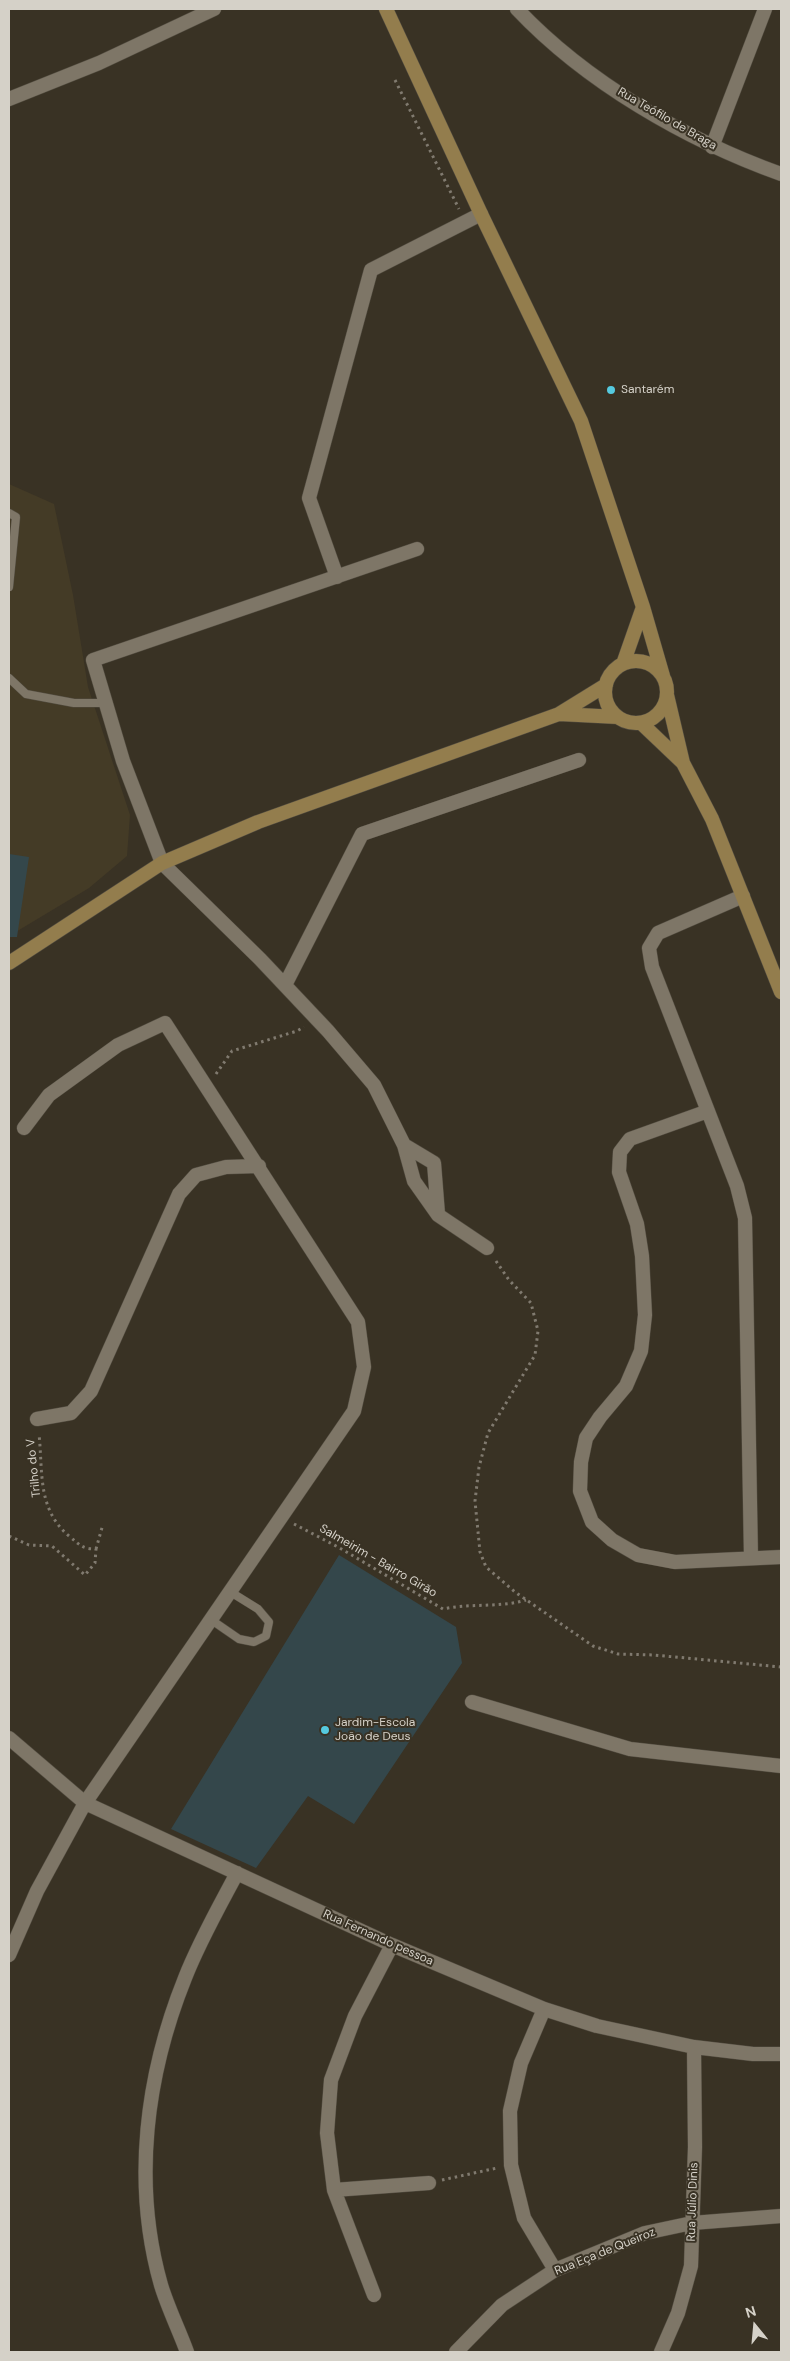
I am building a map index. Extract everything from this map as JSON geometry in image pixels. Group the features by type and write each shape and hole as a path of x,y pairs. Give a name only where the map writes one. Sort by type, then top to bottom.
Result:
{"main road":[{"path":"386,9 481,214 581,421 667,685 667,695 683,763 712,819 781,992"},
{"path":"623,664 643,607"},
{"path":"9,963 162,864 258,822 559,714 606,685 615,669 623,664 632,662 650,664 663,676"},
{"path":"606,685 607,703 618,717 625,721 641,723 651,720 659,713 667,695"},
{"path":"559,714 618,717"},
{"path":"641,723 683,763"}],"street":[{"path":"9,99 99,63 214,9"},
{"name":"Rua Teófilo de Braga","path":"517,9 539,32 634,102 712,147 781,174"},
{"path":"712,147 765,9"},
{"path":"337,577 309,498 371,270 481,214"},
{"path":"418,549 92,660 123,761 162,864 316,1018 374,1085 404,1145 414,1181 438,1214 487,1248"},
{"path":"284,985 362,834 579,760"},
{"path":"742,896 658,933 650,948 652,967 737,1186 745,1218 752,1558"},
{"path":"9,1955 37,1892 85,1802 354,1411 364,1367 358,1322 165,1023 118,1045 49,1095 24,1128"},
{"path":"708,1111 630,1139 620,1152 619,1172 637,1224 642,1256 644,1315 641,1351 626,1386 600,1417 586,1438 581,1462 580,1491 592,1522 612,1540 638,1555 675,1562 781,1557"},
{"path":"404,1145 434,1163 438,1214"},
{"path":"37,1418 71,1413 91,1391 178,1194 196,1175 226,1167 258,1166"},
{"path":"472,1702 630,1749 781,1766"},
{"name":"Rua Fernando pessoa","path":"9,1738 85,1802 392,1945 544,2009 596,2026 694,2047 753,2054 781,2054"},
{"path":"187,2352 161,2285 147,2209 146,2126 158,2055 185,1977 237,1873"},
{"path":"374,2295 334,2190 327,2133 331,2080 354,2016 392,1945"},
{"path":"544,2009 521,2062 510,2111 511,2165 524,2218 555,2270"},
{"name":"Rua Júlio Dinis","path":"661,2352 678,2313 691,2266 695,2147 694,2047"},
{"path":"334,2190 429,2183"},
{"name":"Rua Eça de Queiroz","path":"456,2352 502,2305 555,2270 646,2233 692,2223 781,2216"}],"lane":[{"path":"9,513 16,517 9,586"},
{"path":"9,678 26,694 74,703 105,703"},
{"path":"210,1619 239,1639 254,1642 266,1636 269,1622 258,1608 230,1591"}],"path":[{"path":"395,80 465,222"},
{"path":"207,1087 232,1051 297,1031 316,1018"},
{"path":"487,1248 509,1280 531,1303 538,1331 535,1355 488,1433 479,1467 475,1501 477,1530 480,1552 486,1567 499,1580 593,1646 618,1654 654,1655 781,1667"},
{"name":"Trilho do V","path":"37,1418 43,1490 49,1512 59,1527 85,1549 96,1549"},
{"name":"Salmeirim - Bairro Girão","path":"280,1517 338,1547 442,1609 462,1605 499,1605 527,1599"},
{"path":"9,1536 29,1545 52,1546 85,1575 95,1563 102,1524"},
{"path":"429,2183 511,2165"}],"shaded area":[{"path":"9,484 54,504 73,595 88,687 130,815 127,856 89,888 9,936"}],"building":[{"path":"9,854 29,857 17,937 9,937"},
{"name":"Jardim-Escola João de Deus","path":"339,1555 456,1627 462,1663 354,1824 308,1796 256,1868 171,1829"}],"place":[{"name":"Santarém","path":"611,390"},
{"name":"Jardim-Escola João de Deus","path":"325,1730"}]}
